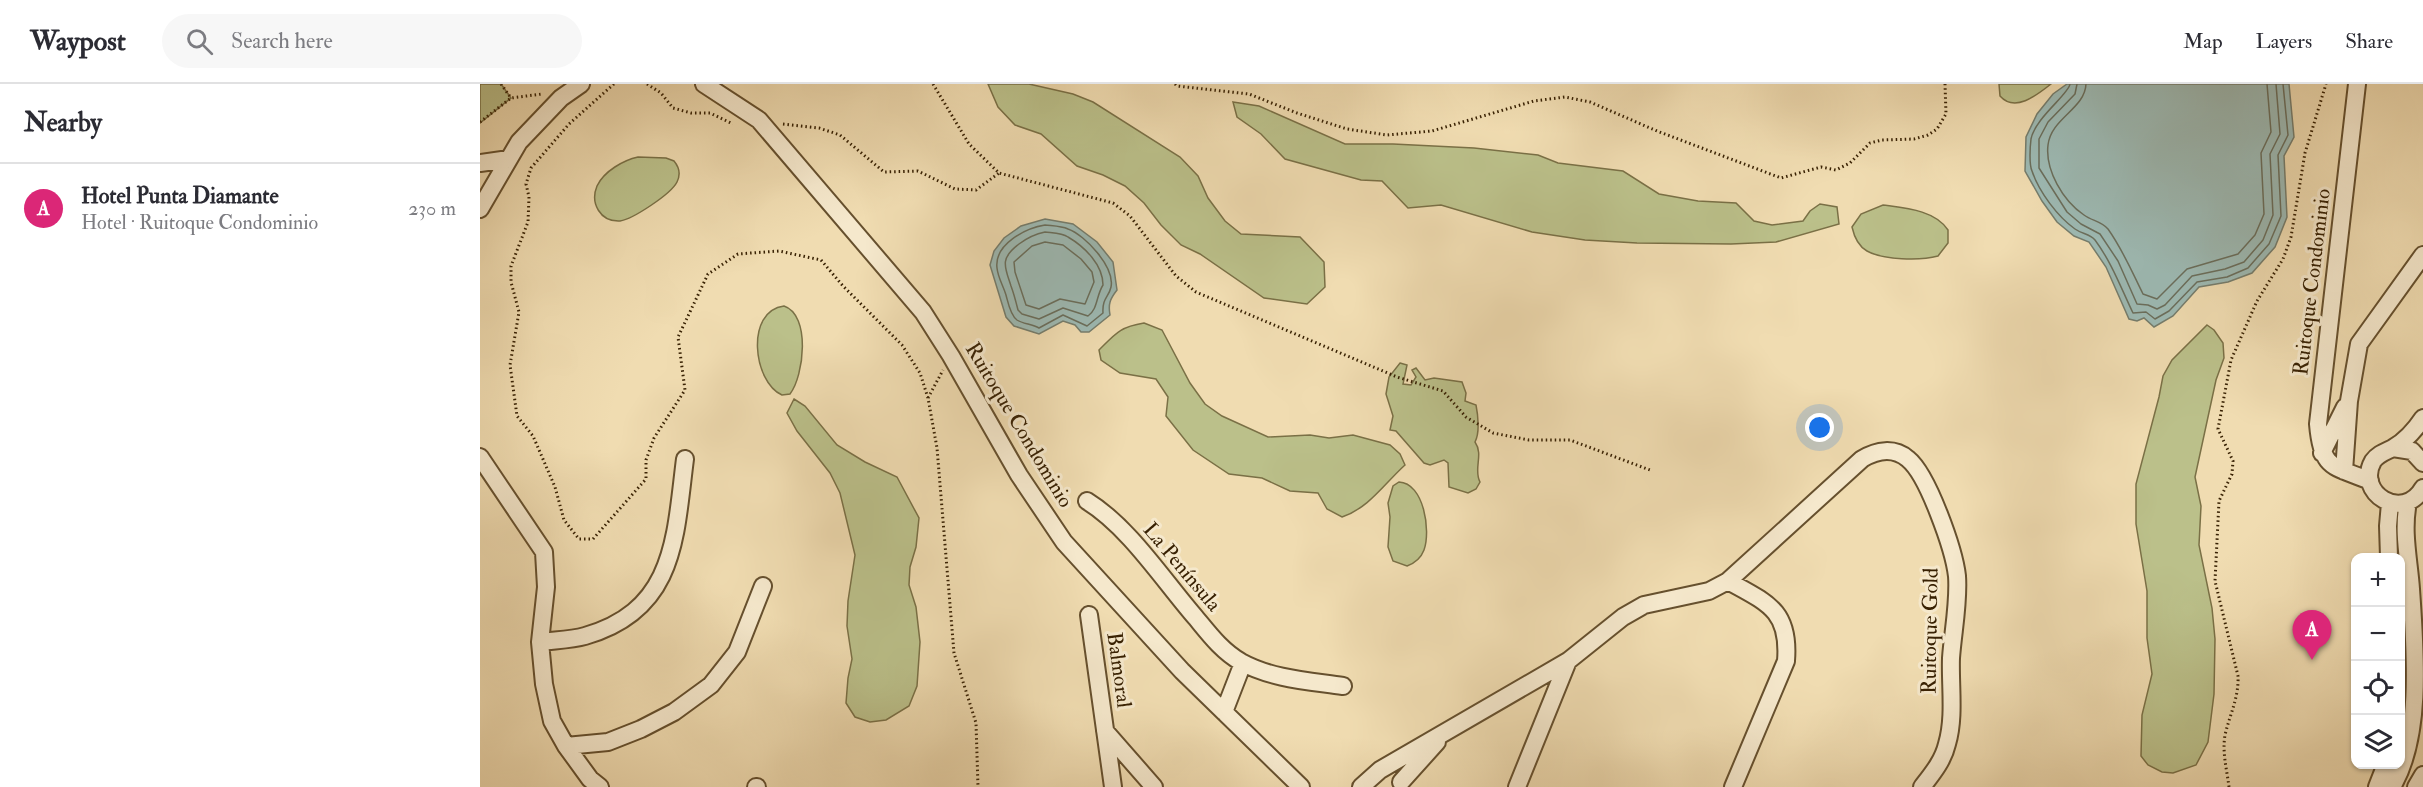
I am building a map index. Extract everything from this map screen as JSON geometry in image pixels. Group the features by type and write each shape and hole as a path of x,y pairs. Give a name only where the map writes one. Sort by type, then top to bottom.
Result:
{"street":[{"path":"480,209 519,142 561,98 581,84"},
{"name":"Ruitoque Condominio","path":"704,84 759,120 767,128 923,312 951,356 1019,476 1064,542 1182,670 1301,787"},
{"name":"Ruitoque Condominio","path":"2322,453 2318,424 2357,84"},
{"path":"480,163 509,159"},
{"path":"2346,471 2349,401 2359,344 2423,255"},
{"path":"2349,401 2322,453 2333,467 2370,481"},
{"path":"2422,490 2408,502 2390,503 2374,491 2370,481 2370,471 2374,461 2382,452 2393,448 2415,430 2423,418"},
{"path":"2393,448 2412,451 2422,457"},
{"name":"Ruitoque Gold","path":"1361,787 1380,770 1568,661 1623,617 1644,605 1709,591 1728,582 1862,459 1884,450 1896,452 1916,466 1943,522 1952,550 1957,577 1948,744 1938,766 1922,787"},
{"path":"480,457 544,552 546,587 540,642 544,684 552,721 566,746 590,779 600,787"},
{"path":"540,642 583,637 610,628 632,615 650,595 665,572 674,544 686,459"},
{"path":"2346,471 2374,461"},
{"name":"La Península","path":"1087,501 1101,511 1134,543 1223,651 1243,663 1282,678 1343,686"},
{"path":"2392,787 2401,774 2414,732 2418,645 2417,589 2404,528 2408,502"},
{"path":"2389,553 2390,503"},
{"path":"1728,582 1761,600 1775,612 1785,627 1787,645 1786,662 1733,787"},
{"path":"566,746 608,742 641,729 675,712 711,685 737,652 763,586"},
{"name":"Balmoral","path":"1089,615 1113,787"},
{"name":"Ruitoque Gold","path":"1517,787 1568,661"},
{"path":"1224,712 1243,663"},
{"path":"2415,693 2423,713"},
{"name":"Balmoral","path":"1105,731 1154,787"},
{"name":"Ruitoque Gold","path":"1401,782 1446,732"},
{"path":"2377,787 2384,769"},
{"path":"2416,787 2423,775"}],"path":[{"path":"501,84 511,98"},
{"path":"614,84 569,124 531,168 526,184 529,197 528,222 511,266 511,282 519,312 510,365 517,416 533,436 555,487 564,520 579,539 593,539 646,479 646,460 654,438 685,390 678,337 708,274 738,254 778,251 820,260 902,345 920,373 928,398 937,448 954,653 976,723 978,787"},
{"path":"647,84 661,93 673,108 691,114 710,112 736,125"},
{"path":"933,84 969,144 999,173 1113,203 1130,216 1176,276 1196,292 1397,377 1443,391 1466,417 1493,433 1529,440 1570,440 1650,470"},
{"path":"1174,84 1249,94 1347,129 1387,135 1432,131 1534,101 1564,97 1590,102 1657,131 1781,178 1821,167 1836,170 1850,163 1870,143 1882,140 1914,139 1929,135 1937,129 1946,114 1945,84"},
{"path":"2229,787 2223,751 2238,691 2238,676 2215,581 2219,501 2232,474 2233,461 2218,429 2231,360 2257,301 2283,259 2291,237 2305,153 2326,84"},
{"path":"480,122 511,98 544,94 561,98"},
{"path":"767,128 787,123 819,128 840,135 884,172 918,171 955,189 976,190 999,173"},
{"path":"928,398 951,356"}],"green space":[{"path":"480,84 501,84 511,98 480,123"},
{"path":"988,84 1029,84 1073,94 1093,102 1180,157 1198,176 1208,198 1225,221 1241,234 1300,237 1324,262 1325,287 1307,304 1264,298 1200,254 1181,245 1144,203 1125,186 1077,166 1041,134 1015,125 998,107"},
{"path":"1999,84 2051,84 2026,100 2012,103 2000,96"},
{"path":"1233,102 1259,106 1345,144 1474,148 1538,155 1558,163 1623,171 1659,194 1698,201 1736,203 1754,221 1772,225 1803,221 1810,211 1820,204 1837,207 1839,224 1776,242 1637,243 1585,240 1532,232 1441,205 1408,208 1382,181 1361,180 1285,159 1261,134 1237,117"},
{"path":"638,157 666,158 674,161 679,171 677,182 660,199 634,216 620,221 607,218 602,215 596,205 597,186 615,167"},
{"path":"1883,205 1919,211 1935,218 1948,230 1948,243 1938,256 1922,259 1892,258 1867,251 1857,240 1852,227 1861,214"},
{"path":"784,306 793,312 798,321 802,347 799,374 795,385 790,394 782,395 772,388 765,376 758,348 763,320 772,311"},
{"path":"1144,323 1162,330 1190,383 1205,404 1222,416 1268,437 1310,435 1329,438 1353,435 1390,445 1400,454 1405,465 1368,502 1342,517 1327,509 1318,493 1290,491 1262,478 1229,474 1193,450 1166,416 1168,397 1156,379 1120,373 1101,360 1099,350 1114,335 1129,327"},
{"path":"2207,325 2214,330 2223,343 2224,358 2216,380 2195,477 2201,506 2199,545 2212,608 2215,639 2214,694 2208,742 2196,765 2173,773 2162,772 2148,765 2141,756 2142,715 2152,674 2147,638 2147,591 2136,524 2136,484 2163,376 2172,360"},
{"path":"1400,363 1407,365 1403,384 1411,385 1416,377 1412,370 1416,368 1425,380 1434,378 1462,382 1466,393 1465,401 1476,405 1478,429 1475,442 1479,452 1478,477 1480,482 1476,489 1468,493 1449,487 1448,463 1444,460 1430,465 1424,463 1396,431 1390,430 1393,416 1386,394 1389,377"},
{"path":"794,399 805,406 837,445 865,462 897,477 919,518 909,585 916,607 920,642 917,686 909,706 886,720 870,722 855,717 846,703 852,659 847,626 848,601 855,555 840,493 830,473 797,431 787,413"},
{"path":"1399,482 1408,484 1414,490 1420,499 1426,520 1424,550 1417,560 1407,566 1393,561 1388,547 1390,517 1388,503 1393,486"}],"water":[{"path":"2067,84 2289,84 2294,137 2284,156 2287,217 2275,247 2252,273 2228,282 2199,287 2173,316 2154,327 2144,318 2137,321 2129,319 2106,267 2089,242 2074,236 2057,222 2025,171 2026,137 2037,114 2053,94"},
{"path":"1045,219 1073,224 1097,242 1113,262 1117,290 1110,302 1110,315 1089,332 1081,332 1075,325 1063,321 1039,334 1014,326 1006,317 990,265 994,251 1004,238 1021,226"}],"place":[{"name":"Hotel Punta Diamante","path":"2312,660"}]}
